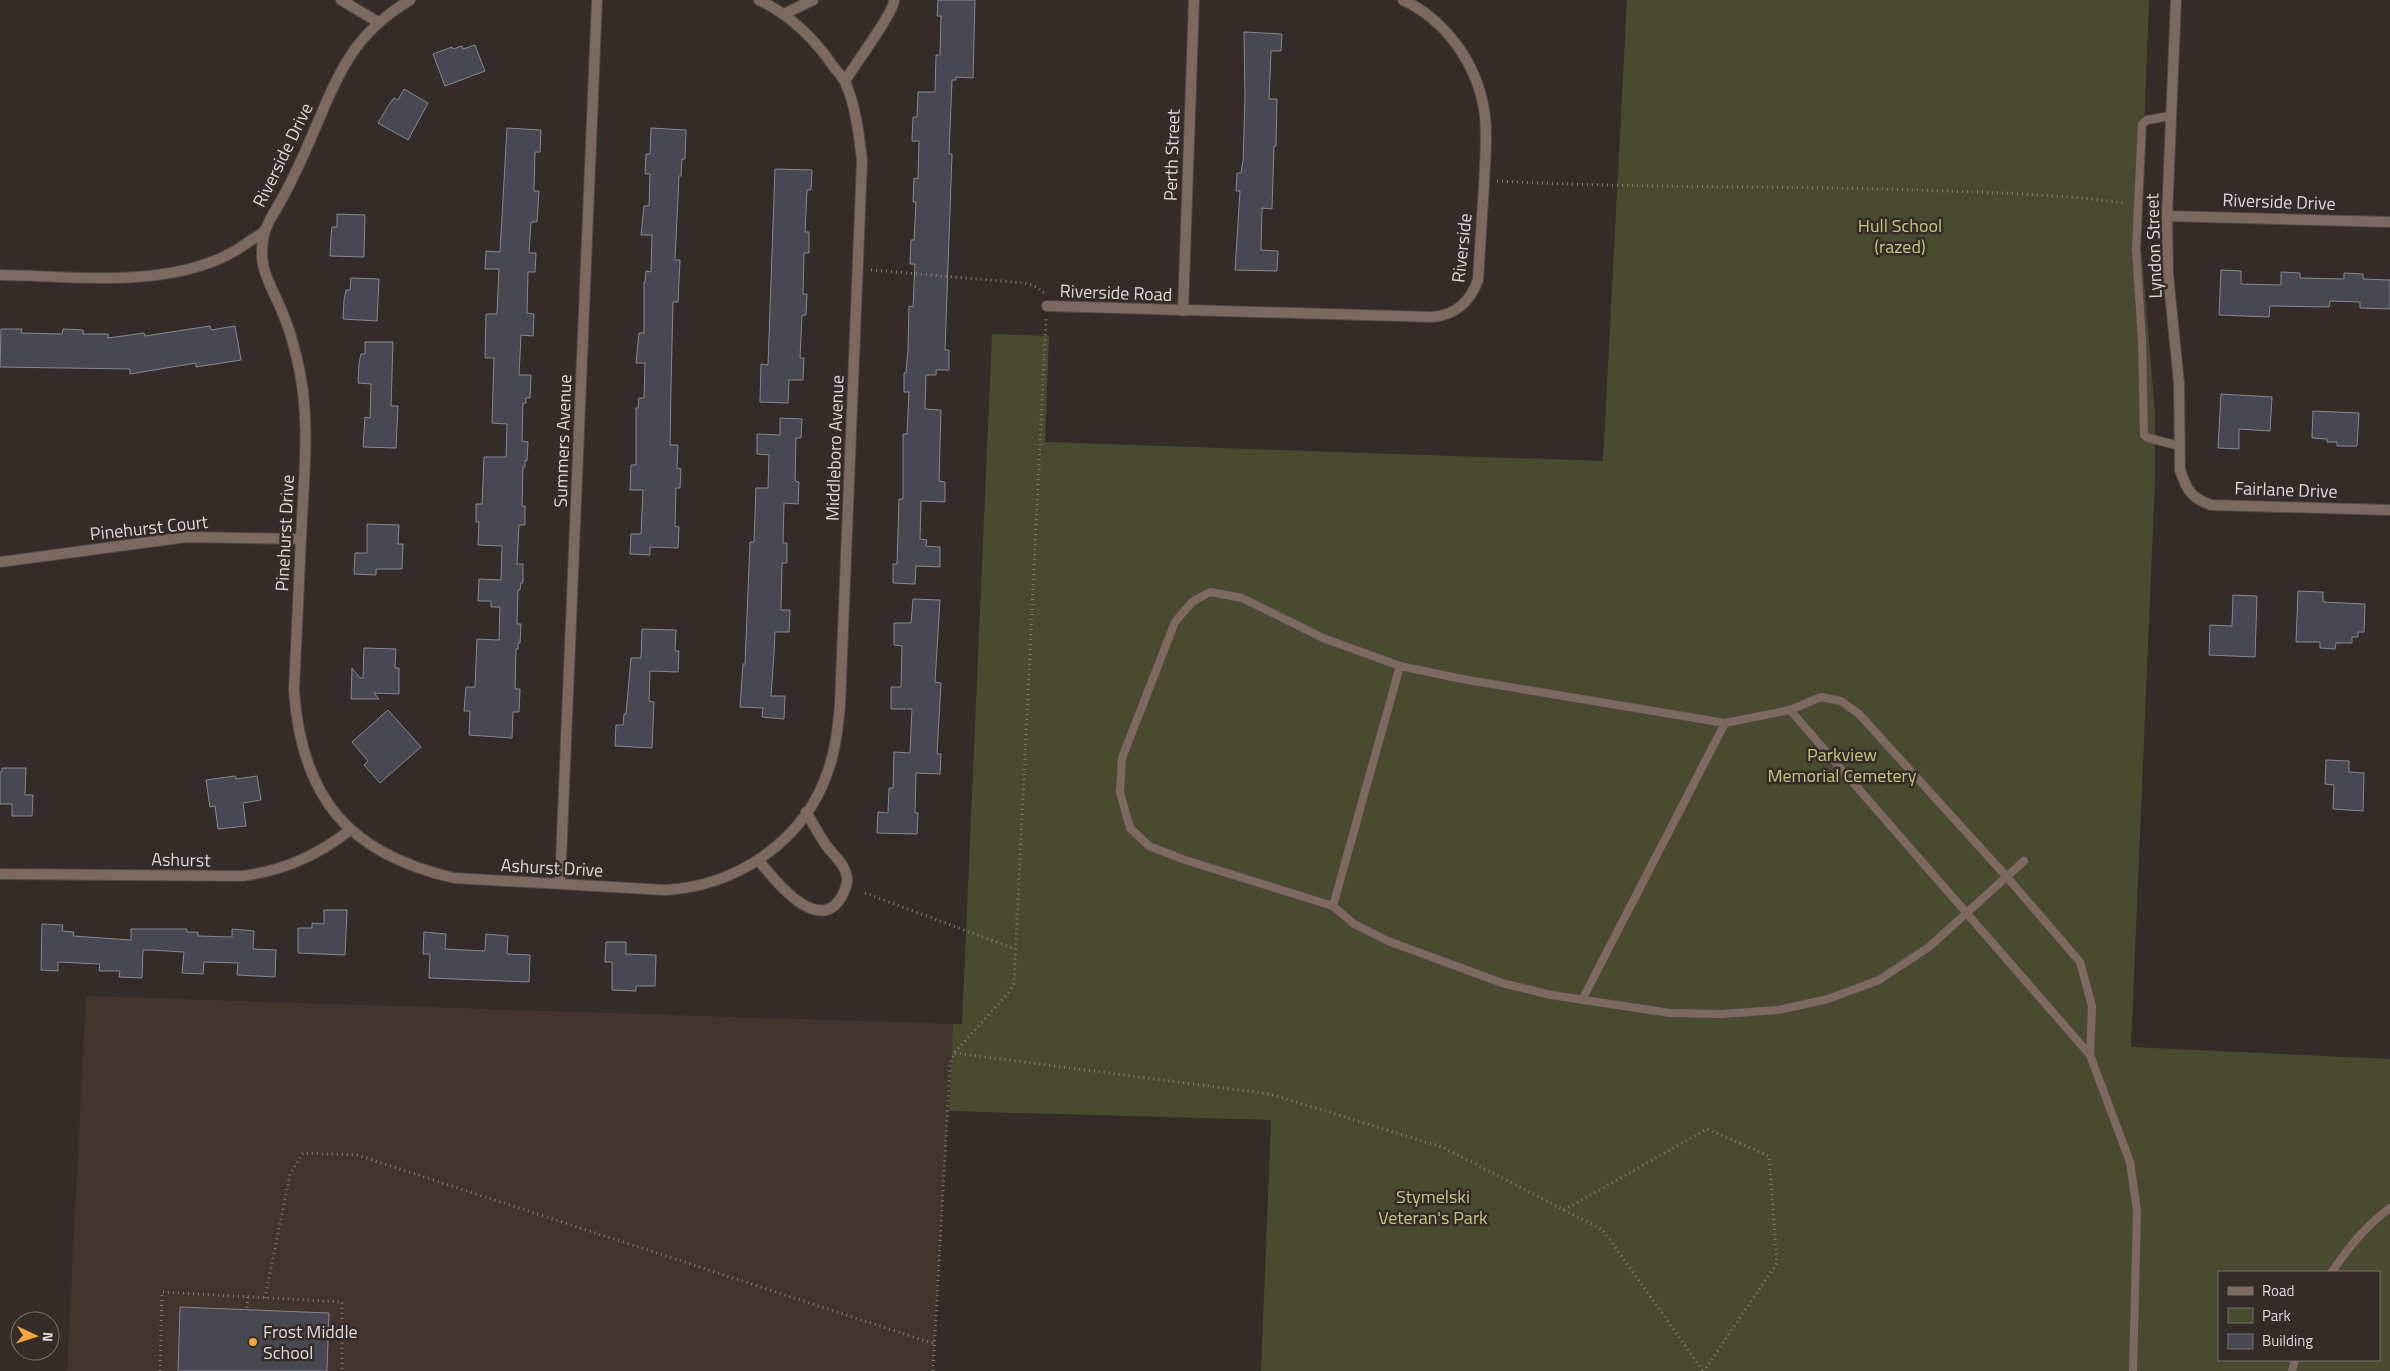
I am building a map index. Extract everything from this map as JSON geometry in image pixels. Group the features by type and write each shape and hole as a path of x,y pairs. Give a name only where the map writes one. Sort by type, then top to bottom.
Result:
{"street":[{"path":"341,0 378,22"},
{"name":"Riverside Drive","path":"0,275 159,276 186,271 218,260 242,247 265,230 296,172 340,70 359,42 378,22 410,0"},
{"name":"Summers Avenue","path":"560,884 597,0"},
{"path":"759,0 784,14 813,0"},
{"path":"845,81 886,20 894,5 894,0"},
{"name":"Perth Street","path":"1183,311 1194,0"},
{"name":"Riverside","path":"1183,311 1432,317 1453,312 1470,298 1478,280 1484,180 1484,110 1471,68 1446,32 1428,15 1404,0"},
{"name":"Lyndon Street","path":"2176,0 2167,216 2168,274 2179,383 2180,470 2188,488"},
{"name":"Middleboro Avenue","path":"784,14 814,40 845,81 859,134 862,161 840,704 836,740 823,785 806,812 788,834"},
{"name":"Riverside Drive","path":"2167,216 2390,222"},
{"name":"Pinehurst Drive","path":"265,230 262,254 266,279 292,338 303,393 304,476 294,691 296,725 305,758 316,784 331,807 350,830"},
{"name":"Riverside Road","path":"1047,306 1183,311"},
{"name":"Fairlane Drive","path":"2188,488 2196,500 2211,504 2390,510"},
{"name":"Pinehurst Court","path":"0,562 187,537 301,539"},
{"path":"759,861 780,886 808,908 817,910 828,909 838,903 848,879 843,866 826,846 806,812"},
{"name":"Ashurst Drive","path":"350,830 384,854 426,872 454,878 684,889 722,880 759,861 788,834"},
{"name":"Ashurst","path":"0,874 243,876 269,872 300,862 330,846 350,830"}],"lane":[{"path":"2170,116 2147,120 2142,124 2136,249 2142,341 2144,435 2148,438 2180,446"},
{"path":"2024,861 2006,876 1929,946 1879,980 1828,999 1778,1010 1722,1014 1670,1013 1582,1000 1502,982 1441,962 1380,937 1354,924 1333,906 1185,860 1149,846 1130,828 1120,792 1122,758 1175,622 1192,602 1210,592 1242,598 1323,638 1400,666 1462,679 1725,723 1790,710 1821,697 1841,701 1859,714 2006,876 2080,962 2092,1006 2090,1054"},
{"path":"1333,906 1400,666"},
{"path":"1790,710 2090,1054 2130,1162 2137,1211 2132,1371"},
{"path":"1582,1000 1725,723"},
{"path":"2333,1271 2341,1259 2390,1208"}],"path":[{"path":"1484,180 1686,188 1905,189 2058,196 2138,205"},
{"path":"858,270 1025,284 1042,290 1047,306 1014,983 1010,991 954,1053 950,1066 933,1371"},
{"path":"865,893 1016,948"},
{"path":"954,1053 1270,1094 1442,1147 1564,1210 1603,1230 1704,1371 1777,1263 1768,1156 1707,1128 1564,1210"},
{"path":"265,1298 290,1174 303,1153 357,1155 935,1344"},
{"path":"160,1371 162,1292 342,1302 342,1371"},
{"path":"247,1308 248,1296"}],"shaded area":[{"path":"86,996 953,1024 933,1371 67,1371"}],"green space":[{"name":"Parkview Memorial Cemetery","path":"1627,0 2149,0 2140,235 2155,411 2155,480 2131,1047 2390,1059 2390,1371 1261,1371 1271,1120 949,1111 953,1024 962,1024 992,334 1049,336 1045,442 1603,461"}],"building":[{"path":"938,0 975,0 973,78 956,77 956,80 952,80 949,154 952,154 945,350 949,350 949,370 936,370 936,375 926,375 925,409 941,410 939,481 945,482 945,502 921,501 920,539 927,540 926,546 940,547 940,567 916,566 915,584 893,583 893,564 897,564 899,499 903,499 903,434 907,434 909,392 904,392 904,373 906,373 908,349 909,306 913,307 915,264 910,264 911,240 914,240 916,202 913,202 914,178 918,179 919,141 912,141 913,117 917,117 918,92 935,92 936,55 940,55 941,16 937,16"},
{"path":"1244,32 1282,34 1281,51 1271,51 1269,99 1277,99 1276,146 1274,146 1272,209 1262,208 1261,250 1278,251 1277,271 1235,270 1240,191 1236,191 1237,173 1241,173 1243,161 1245,98"},
{"path":"475,45 485,71 445,86 433,54 452,47 453,49 462,46 463,49"},
{"path":"404,89 428,103 408,140 378,123 394,98 398,100"},
{"path":"507,128 541,130 540,152 535,152 534,191 539,191 537,222 531,222 529,253 536,253 535,272 528,272 527,313 534,314 533,336 521,335 519,375 531,375 530,398 526,398 526,403 523,403 522,441 528,442 527,461 525,460 525,467 523,467 522,506 525,506 525,525 519,525 517,564 523,564 523,583 521,583 520,590 518,590 517,624 521,624 520,643 518,643 518,649 516,649 515,689 520,689 519,712 513,712 512,738 469,735 470,711 464,711 466,687 475,687 477,639 499,640 500,607 491,607 491,601 478,601 479,579 501,580 502,546 478,545 479,522 476,522 476,504 482,504 484,457 506,457 507,424 492,423 494,358 485,358 486,314 497,314 499,269 485,269 486,251 500,252"},
{"path":"651,128 686,130 685,159 682,159 681,176 679,176 675,260 680,260 678,302 673,302 671,386 670,445 678,445 677,468 681,469 680,488 676,488 675,526 679,527 678,548 650,547 650,555 630,554 631,534 641,534 643,490 630,490 631,465 636,465 636,408 638,408 639,398 644,398 645,363 636,363 639,333 644,333 644,282 646,271 651,272 652,235 641,235 644,206 649,206 650,174 645,174 646,154 650,154"},
{"path":"775,169 812,170 811,190 807,190 805,232 809,232 809,253 804,253 803,294 807,294 806,315 802,315 800,358 804,358 803,380 789,380 788,403 760,402 761,364 768,365"},
{"path":"337,214 365,215 364,257 330,256 332,227 337,227"},
{"path":"2221,270 2241,271 2241,284 2281,285 2281,272 2300,273 2300,278 2344,279 2344,273 2363,274 2363,279 2390,280 2390,309 2360,308 2360,302 2330,301 2329,307 2270,306 2269,317 2219,315"},
{"path":"351,278 379,279 377,321 343,319 344,300 346,290 350,290"},
{"path":"210,326 211,330 235,326 241,360 196,367 196,363 130,374 130,369 0,367 1,329 22,329 21,333 62,334 63,329 83,330 83,334 108,334 108,338 144,333 145,336"},
{"path":"365,342 393,342 391,406 398,406 396,448 363,447 365,417 370,418 371,384 358,383 359,363 361,354 365,354"},
{"path":"2221,394 2272,397 2270,431 2239,429 2239,449 2218,448"},
{"path":"2313,411 2359,413 2357,446 2337,446 2337,442 2327,442 2327,439 2312,438"},
{"path":"780,418 802,419 801,438 796,438 795,481 799,482 798,504 784,503 783,543 787,543 787,563 782,563 781,610 790,610 789,632 775,632 771,696 785,696 784,719 762,717 763,708 740,707 743,664 745,664 750,542 754,542 756,488 768,488 769,455 757,454 757,434 780,435"},
{"path":"367,524 399,525 398,544 403,544 402,569 376,569 376,575 354,574 355,553 367,553"},
{"path":"2298,591 2323,592 2323,602 2365,604 2364,632 2358,632 2358,637 2352,637 2352,643 2336,643 2335,649 2320,648 2320,642 2296,642"},
{"path":"2233,595 2257,596 2255,657 2209,655 2210,625 2232,626"},
{"path":"913,599 940,600 935,682 941,683 937,754 941,754 940,774 916,773 915,813 918,813 917,834 877,833 878,812 888,813 889,788 893,788 894,752 910,753 912,709 891,709 891,687 901,687 902,646 894,645 894,623 911,623"},
{"path":"642,629 676,630 675,651 679,651 678,672 650,671 649,701 654,702 652,748 615,746 616,725 623,725 624,714 626,714 631,658 641,658"},
{"path":"364,648 396,649 395,668 399,668 399,694 374,693 379,699 351,699 352,668 360,678 363,678"},
{"path":"388,710 421,747 380,783 364,765 368,761 352,742"},
{"path":"2326,760 2349,761 2349,772 2364,773 2363,811 2333,809 2334,785 2325,784"},
{"path":"2,768 26,768 25,795 33,795 32,816 12,816 12,804 0,804 0,772 2,772"},
{"path":"235,776 236,779 257,776 261,800 243,803 246,826 218,829 215,806 210,807 206,780"},
{"path":"324,910 347,910 345,955 298,953 298,928 312,928 312,923 324,924"},
{"path":"42,924 63,925 62,931 74,932 73,936 131,940 131,929 187,929 187,932 198,932 198,936 232,937 232,929 254,931 253,949 276,950 275,977 237,975 238,963 204,962 203,974 182,973 184,952 151,950 143,950 142,978 119,977 120,971 99,971 100,964 58,962 58,971 41,970"},
{"path":"424,932 446,934 445,949 485,951 486,934 508,936 507,954 530,955 529,982 429,978 430,954 423,954"},
{"path":"606,942 626,942 626,954 656,955 655,986 636,986 636,991 612,990 612,962 605,962"},
{"name":"Frost Middle School","path":"180,1307 329,1313 327,1371 178,1371"}],"place":[{"name":"Frost Middle School","path":"253,1342"}],"park label":[{"name":"Hull School (razed)","path":"1900,236"},
{"name":"Stymelski Veteran's Park","path":"1433,1207"}]}
